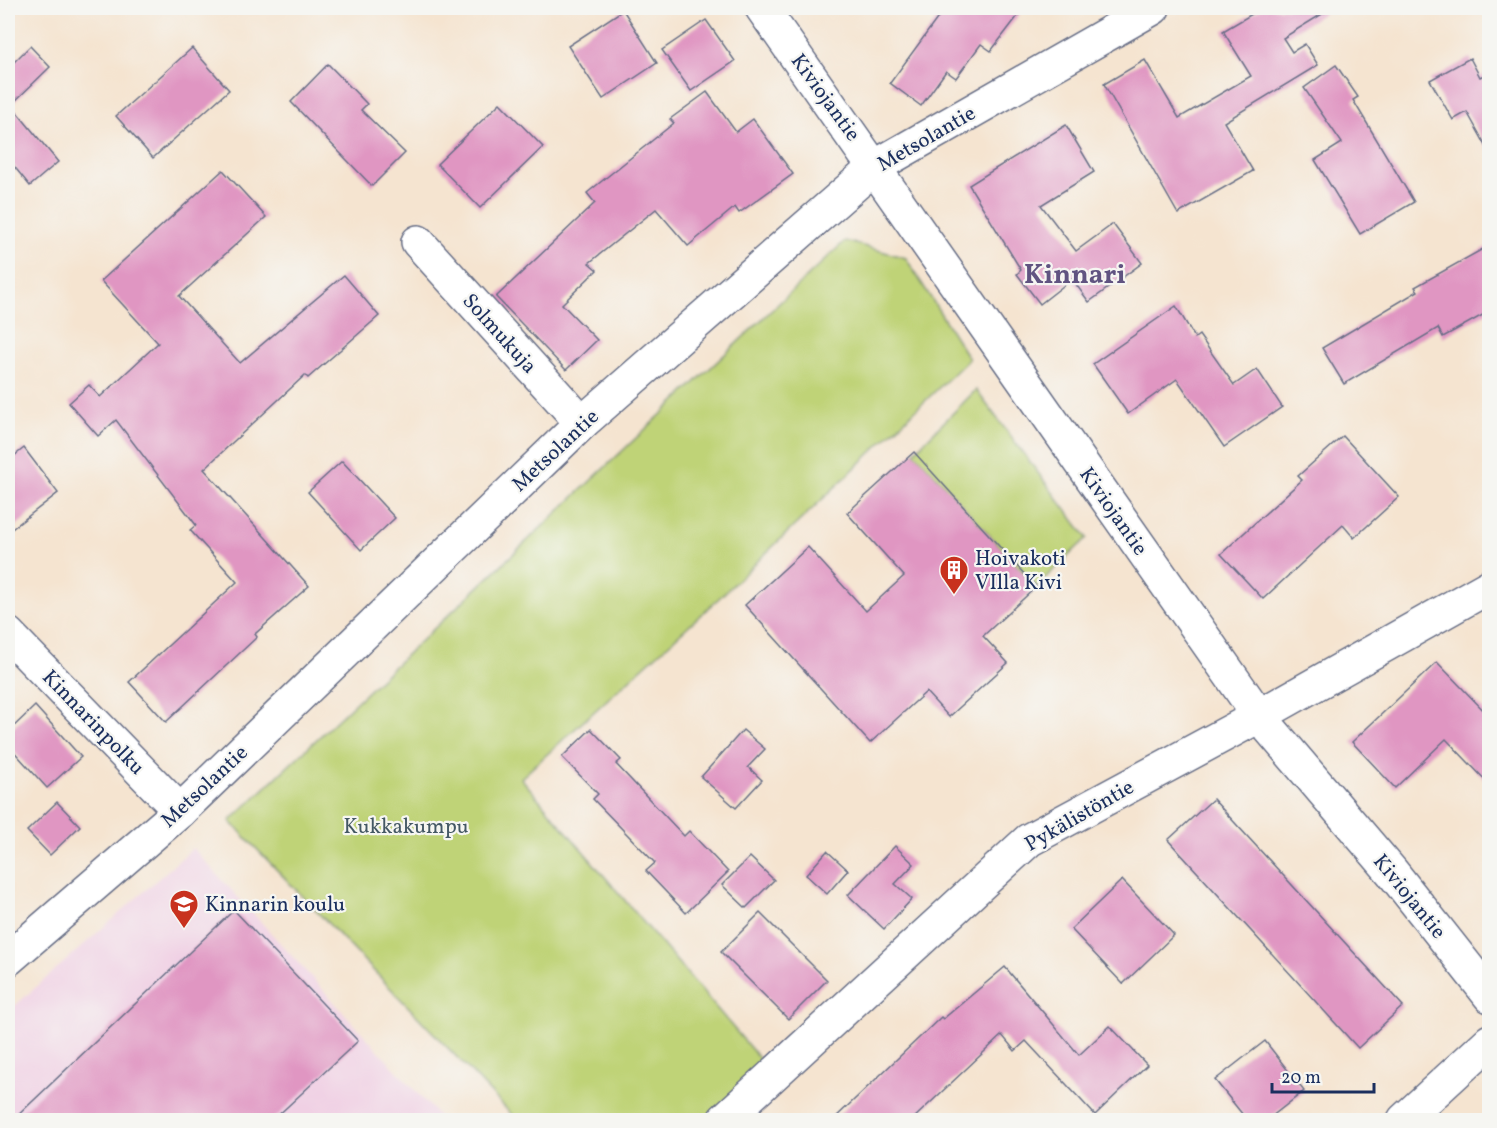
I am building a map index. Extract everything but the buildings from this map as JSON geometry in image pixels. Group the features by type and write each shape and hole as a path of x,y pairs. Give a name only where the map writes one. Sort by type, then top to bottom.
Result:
{"street":[{"name":"Kiviojantie","path":"762,8 876,166 1260,716 1392,872 1490,996"},
{"name":"Metsolantie","path":"8,959 180,811 582,423 876,166 1153,8"},
{"name":"Solmukuja","path":"418,242 582,423"},
{"name":"Pykälistöntie","path":"724,1120 1029,840 1260,716 1490,586"},
{"name":"Kinnarinpolku","path":"8,634 180,811"},
{"path":"1404,1120 1490,1041"}],"shaded area":[{"name":"Kinnarin koulu","path":"193,848 442,1120 8,1120 8,1012"}],"green space":[{"name":"Kukkakumpu","path":"845,241 906,258 969,359 718,599 521,778 764,1064 705,1120 517,1120 230,821"},
{"path":"976,390 1087,538 1036,587 914,452"}],"place":[{"name":"Hoivakoti VIlla Kivi","path":"954,596"},
{"name":"Kinnarin koulu","path":"184,930"}],"district":[{"name":"Kinnari","path":"1075,274"}]}
